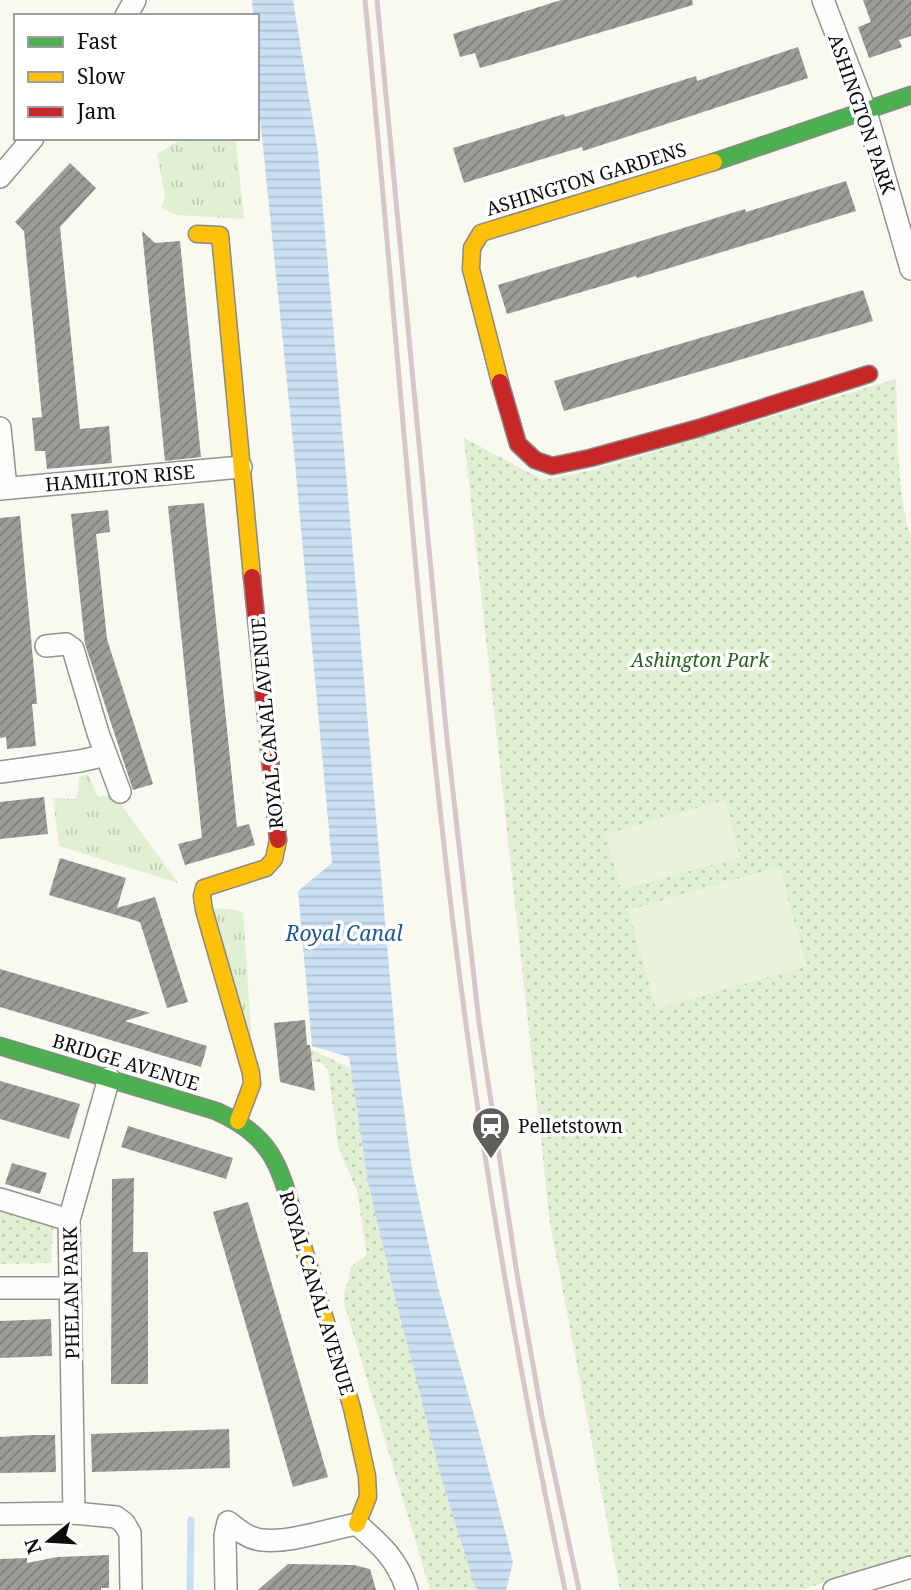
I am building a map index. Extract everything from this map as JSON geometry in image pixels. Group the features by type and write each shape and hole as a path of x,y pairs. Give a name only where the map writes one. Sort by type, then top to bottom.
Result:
{"street":[{"name":"ASHINGTON PARK","path":"822,0 866,112 911,269"},
{"path":"866,112 911,95"},
{"name":"ASHINGTON GARDENS","path":"866,112 659,180 481,233 472,248 471,269 518,444 535,460 552,466 699,428 869,374"},
{"path":"0,177 31,140"},
{"name":"ROYAL CANAL AVENUE","path":"197,234 220,235 278,834 277,851 272,864 204,888 202,896 251,1073 251,1084 238,1121 266,1146 285,1185 352,1408 367,1476 368,1497 357,1524"},
{"path":"0,428 3,489"},
{"name":"HAMILTON RISE","path":"3,489 241,467"},
{"path":"46,646 66,644 73,649 120,792"},
{"path":"0,772 106,755"},
{"name":"BRIDGE AVENUE","path":"0,1046 216,1111 238,1121"},
{"name":"PHELAN PARK","path":"74,1513 69,1220 108,1078"},
{"path":"0,1199 69,1220"},
{"path":"0,1288 70,1288"},
{"path":"0,1514 74,1513 107,1514 116,1517 130,1533 131,1590"},
{"path":"226,1590 225,1536 228,1522 240,1532 261,1541 295,1538 357,1524 394,1558 407,1590"},
{"path":"834,1590 911,1567"}],"green space":[{"path":"180,140 236,140 244,219 177,215 161,208 165,196 157,154"},
{"name":"Ashington Park","path":"896,379 900,480 911,539 911,1556 800,1590 620,1590 550,1223 464,438 543,480 593,470"},
{"path":"88,774 98,797 114,795 178,883 59,846 53,798 77,799 79,777"},
{"path":"725,800 740,857 621,890 606,834"},
{"path":"779,867 807,966 656,1009 628,910"},
{"path":"212,908 243,913 252,1043"},
{"path":"307,1047 352,1069 368,1182 463,1550 477,1590 430,1590 345,1306 344,1294 350,1267 367,1255 357,1191 338,1146 328,1069 320,1062 309,1062"},
{"path":"0,1211 53,1227 51,1263 0,1264"}],"water":[{"name":"Royal Canal","path":"252,0 293,0 318,152 397,1058 412,1169 438,1287 513,1562 506,1590 479,1590 475,1587 442,1480 368,1182 349,1057 312,1046 298,891 332,863 259,108 259,14 253,14"}],"building":[{"path":"561,0 692,0 693,5 480,68 475,53 460,57 453,34"},
{"path":"863,0 911,0 911,36 899,40 902,47 869,58 858,27 871,22"},
{"path":"798,47 808,78 583,151 582,147 464,183 453,148 696,76 697,81"},
{"path":"70,163 96,188 60,227 80,429 109,426 112,463 47,469 45,451 35,451 32,418 42,417 24,231 15,222"},
{"path":"846,181 856,211 637,278 636,276 507,314 498,285"},
{"path":"142,231 155,243 180,241 201,457 165,461"},
{"path":"863,290 873,321 564,411 554,381"},
{"path":"204,503 237,827 249,824 255,845 185,865 178,844 202,838 168,506"},
{"path":"108,510 110,532 96,534 107,639 153,784 133,790 85,644 71,514"},
{"path":"20,516 37,704 32,704 36,746 7,749 6,737 0,738 0,518"},
{"path":"44,797 48,834 0,839 0,802"},
{"path":"60,858 126,878 117,908 155,897 188,1002 167,1008 140,922 49,895"},
{"path":"0,969 150,1013 125,1021 207,1046 201,1067 0,1007"},
{"path":"305,1020 315,1091 280,1082 274,1023"},
{"path":"0,1081 80,1104 69,1139 0,1119"},
{"path":"128,1126 233,1158 226,1179 121,1147"},
{"path":"12,1163 47,1173 40,1194 5,1184"},
{"path":"134,1178 133,1252 148,1252 148,1384 111,1384 112,1179"},
{"path":"248,1202 328,1477 293,1487 213,1212"},
{"path":"51,1319 52,1356 0,1358 0,1321"},
{"path":"229,1429 230,1468 92,1472 91,1434"},
{"path":"55,1435 56,1472 0,1473 0,1437"},
{"path":"109,1555 109,1588 0,1590 0,1559 27,1558 27,1563 57,1557"},
{"path":"288,1564 354,1565 370,1569 376,1590 258,1590"}],"waterway":[{"path":"190,1590 191,1520"}],"railway":[{"path":"365,0 417,577 453,923 475,1091 502,1258 531,1424 565,1590"},
{"path":"377,0 447,739 479,1022 517,1274 542,1416 579,1590"}],"traffic: fast":[{"path":"714,162 911,95"},
{"path":"0,1046 216,1111 235,1121 261,1142 278,1167 295,1220"}],"traffic: slow":[{"path":"500,382 471,269 472,248 481,233 714,162"},
{"path":"197,234 220,235 252,577"},
{"path":"238,1121 252,1084 251,1073 202,896 204,888 266,868 274,859 278,840"},
{"path":"295,1220 352,1408 367,1476 368,1497 357,1524"}],"traffic: jam":[{"path":"500,382 518,444 535,460 552,466 699,428 869,374"},
{"path":"252,577 278,840"}],"place":[{"name":"Pelletstown","path":"491,1160"}]}
